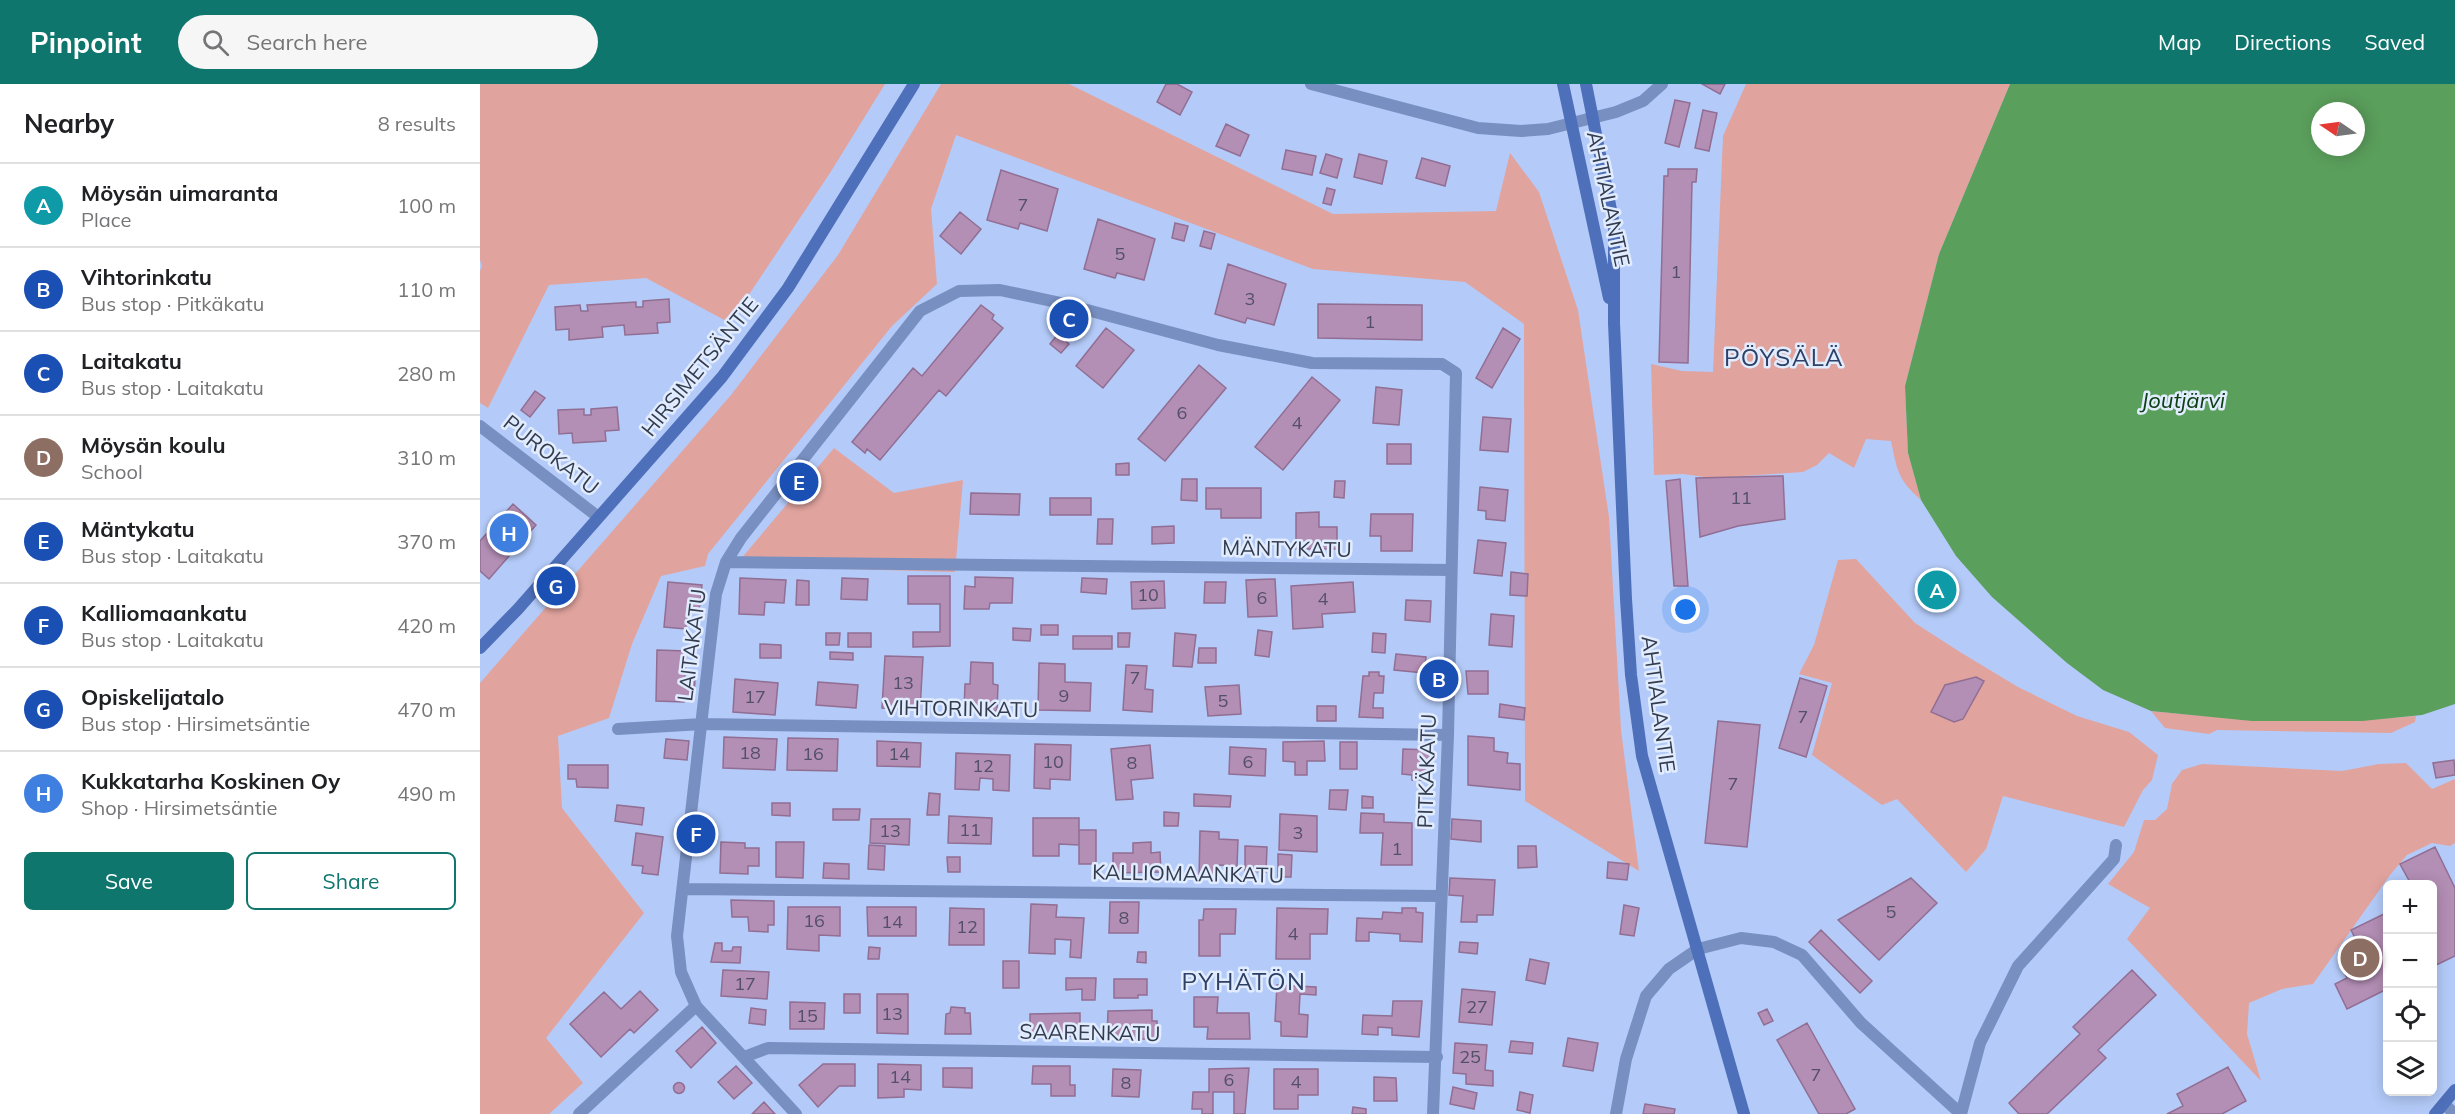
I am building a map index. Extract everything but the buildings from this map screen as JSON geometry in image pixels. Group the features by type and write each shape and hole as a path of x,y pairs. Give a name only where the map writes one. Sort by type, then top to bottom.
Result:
{"main road":[{"name":"HIRSIMETSÄNTIE","path":"480,648 518,609 597,516 722,376 788,288 836,214 914,84"},
{"name":"AHTIALANTIE","path":"1563,84 1614,323"},
{"name":"AHTIALANTIE","path":"1586,84 1614,225 1614,323 1631,675 1642,756 1744,1114"},
{"path":"2435,1114 2455,1090"}],"street":[{"path":"1311,84 1478,128 1521,131 1594,118 1643,101 1662,84"},
{"name":"LAITAKATU","path":"696,1006 681,972 677,936 716,594 726,562 741,538 920,311 959,291 1000,290 1051,301 1218,345 1311,363 1442,364"},
{"name":"PITKÄKATU","path":"1433,1114 1448,735 1456,373 1442,364"},
{"name":"PUROKATU","path":"480,426 597,516"},
{"name":"MÄNTYKATU","path":"726,562 1451,570"},
{"name":"VIHTORINKATU","path":"618,729 702,724 1448,735"},
{"path":"1616,1114 1626,1059 1646,996 1669,969 1698,949 1741,938 1774,942 1802,954 1861,1023 1961,1114 1980,1043 2018,966 2114,859 2116,845"},
{"name":"KALLIOMAANKATU","path":"683,889 1441,896"},
{"path":"579,1114 696,1006 796,1114"},
{"name":"SAARENKATU","path":"744,1056 768,1047 1437,1057"},
{"path":"2444,1104 2455,1114"}],"shaded area":[{"path":"480,84 885,84 830,173 730,323 646,278 549,285 488,408 480,403 480,271 482,266 480,260"},
{"path":"941,84 1069,84 1333,214 1496,211 1510,153 1539,192 1578,310 1609,517 1621,730 1639,871 1525,801 1524,324 1465,282 1313,269 956,135 931,209 937,284 892,326 708,554 705,566 661,576 632,644 609,718 558,736 562,808 644,913 546,1038 583,1083 549,1114 480,1114 480,683 731,395 838,255"},
{"path":"1746,84 2010,84 1939,254 1905,386 1908,453 1921,500 1903,480 1891,441 1866,439 1854,468 1829,453 1817,465 1803,472 1712,478 1683,474 1654,475 1651,364 1682,371 1713,372 1723,136"},
{"path":"834,448 894,493 963,480 955,572 735,566"},
{"path":"1856,559 1915,623 2018,687 2077,716 2129,732 2158,755 2152,780 2143,790 2124,827 2003,796 1986,849 1966,872 1897,799 1882,805 1812,755 1832,683 1799,674 1814,645 1838,560"},
{"path":"2151,711 2283,720 2349,720 2416,716 2415,722 2391,733 2217,730 2209,734 2165,728"},
{"path":"2406,763 2432,789 2455,779 2455,843 2450,846 2432,843 2407,855 2386,880 2383,880 2383,885 2313,984 2282,989 2249,1003 2247,1034 2261,1081 2127,939 2150,908 2108,884 2134,852 2144,820 2155,820 2167,809 2172,784 2182,770 2202,764 2342,771 2379,764"}],"water":[{"name":"Joutjärvi","path":"2010,84 2455,84 2455,704 2422,715 2362,721 2252,721 2151,711 2103,690 2067,663 1992,597 1956,556 1921,500 1908,453 1905,386 1939,254"}],"place":[{"name":"Laitakatu","path":"1069,319"},
{"name":"Mäntykatu","path":"799,482"},
{"name":"Kukkatarha Koskinen Oy","path":"509,533"},
{"name":"Opiskelijatalo","path":"556,586"},
{"name":"Möysän uimaranta","path":"1937,590"},
{"name":"Vihtorinkatu","path":"1439,679"},
{"name":"Kalliomaankatu","path":"696,834"},
{"name":"Möysän koulu","path":"2360,958"}],"district":[{"name":"PÖYSÄLÄ","path":"1784,358"},
{"name":"PYHÄTÖN","path":"1244,982"}]}
